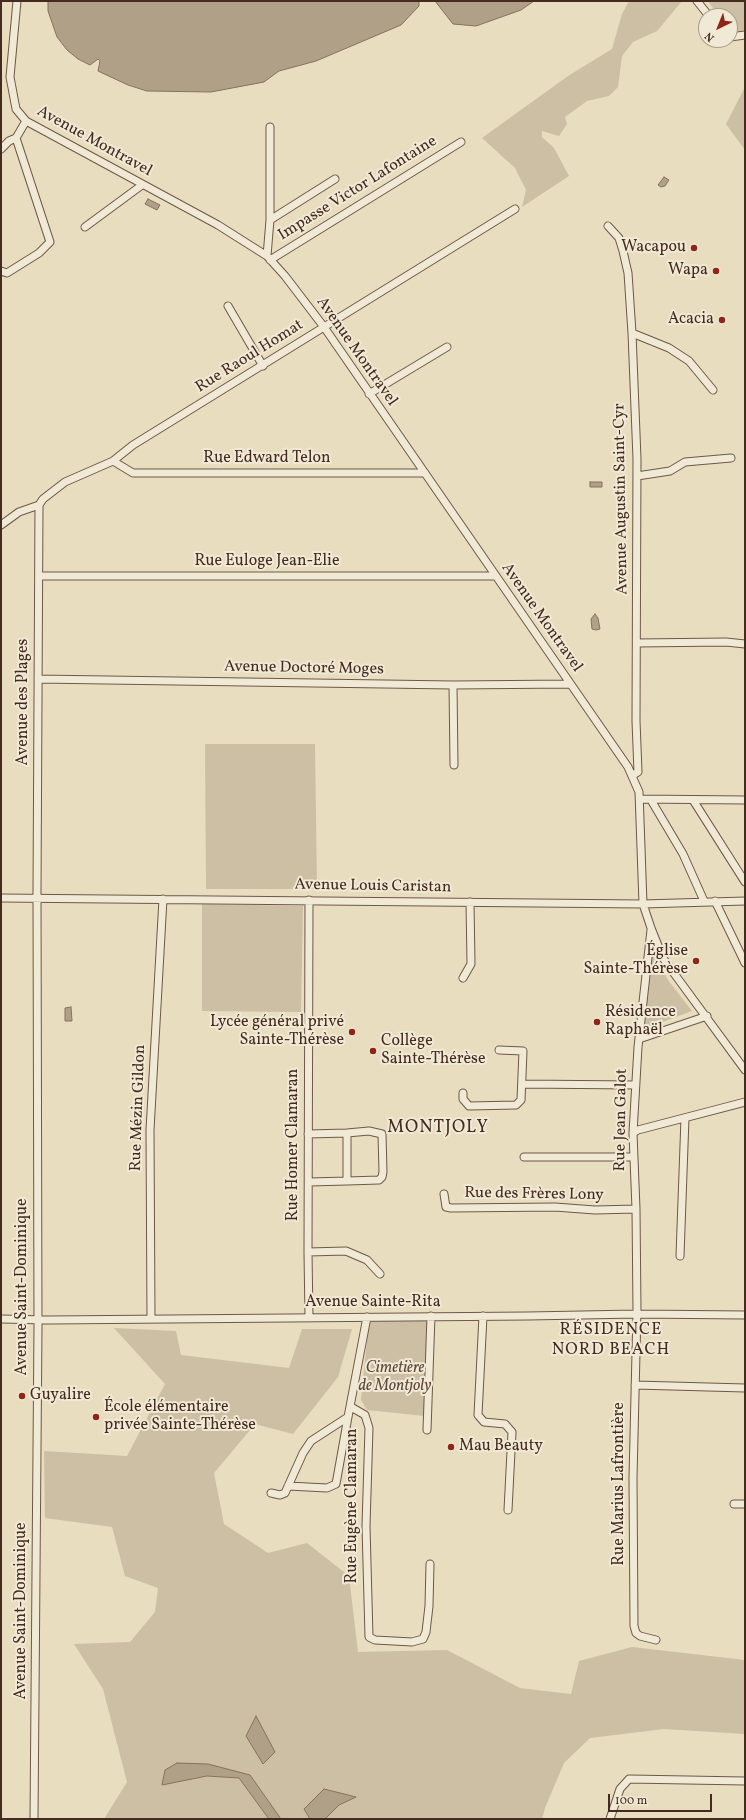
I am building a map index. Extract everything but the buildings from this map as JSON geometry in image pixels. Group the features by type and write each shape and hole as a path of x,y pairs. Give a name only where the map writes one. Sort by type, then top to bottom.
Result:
{"street":[{"name":"Avenue Montravel","path":"17,1 10,77 16,110 26,121 218,225 269,258 285,276 324,327 633,775 640,799 642,904 651,928 664,958 673,972 744,1067"},
{"path":"1,149 9,141 16,138 26,121"},
{"path":"269,258 270,127"},
{"path":"1,271 7,273 39,252 50,242 16,138"},
{"name":"Impasse Victor Lafontaine","path":"269,258 461,142"},
{"path":"270,220 335,180"},
{"path":"85,227 142,185"},
{"name":"Rue Raoul Homat","path":"39,506 43,499 65,482 113,461 133,445 515,209"},
{"name":"Avenue Augustin Saint-Cyr","path":"608,226 619,238 625,258 628,273 632,333 637,476 638,643 636,721 638,772 633,775"},
{"path":"228,306 263,366"},
{"path":"632,333 669,348 689,361 713,390"},
{"path":"369,394 448,348"},
{"path":"637,476 670,471 685,462 731,458"},
{"name":"Rue Edward Telon","path":"113,461 133,472 425,473"},
{"path":"1,525 19,512 39,506"},
{"name":"Avenue des Plages","path":"37,898 39,506"},
{"name":"Rue Euloge Jean-Elie","path":"39,576 495,576"},
{"path":"638,643 726,642 745,644"},
{"name":"Avenue Doctoré Moges","path":"38,679 453,686 569,684"},
{"path":"453,686 454,765"},
{"path":"640,799 745,800"},
{"path":"651,800 683,854 704,901"},
{"path":"693,800 745,882"},
{"name":"Avenue Louis Caristan","path":"1,898 642,904 745,900"},
{"name":"Avenue Saint-Dominique","path":"34,1819 38,1320 37,898"},
{"name":"Rue Mézin Gildon","path":"151,1318 150,1130 163,899"},
{"name":"Rue Homer Clamaran","path":"309,900 309,1318"},
{"path":"715,900 745,963"},
{"path":"463,978 471,964 470,902"},
{"name":"Rue Jean Galot","path":"636,1314 636,1209 633,1132 639,1039 651,928"},
{"path":"639,1039 706,1016"},
{"path":"463,1093 463,1099 469,1106 516,1106 521,1100 523,1084 523,1051 499,1050"},
{"path":"523,1084 636,1085"},
{"path":"633,1132 745,1102"},
{"path":"680,1256 685,1118"},
{"path":"308,1134 347,1132 381,1133 383,1172 382,1177 379,1180 309,1182"},
{"path":"347,1132 347,1181"},
{"path":"524,1157 634,1157"},
{"name":"Rue des Frères Lony","path":"444,1194 446,1207 451,1208 556,1207 595,1210 636,1209"},
{"path":"308,1252 346,1251 367,1260 380,1274"},
{"name":"Avenue Sainte-Rita","path":"1,1319 309,1318 636,1314 745,1315"},
{"name":"Rue Marius Lafrontière","path":"636,1314 633,1478 634,1626 636,1632 643,1638 656,1640"},
{"path":"427,1430 431,1316"},
{"path":"484,1316 478,1414 484,1422 505,1424 512,1432 508,1510"},
{"name":"Rue Eugène Clamaran","path":"367,1317 351,1407 365,1415 369,1428 366,1526 367,1634 369,1637 375,1640 412,1642 423,1638 426,1632 429,1606 430,1564"},
{"path":"635,1385 745,1388"},
{"path":"288,1486 327,1488 336,1484 351,1407"},
{"path":"272,1493 282,1495 288,1486 308,1444 348,1417"},
{"path":"734,1504 745,1504"},
{"path":"610,1819 620,1789 629,1779 745,1781"}],"green space":[{"path":"629,1 682,1 657,31 633,42 622,56 618,87 609,96 587,101 565,117 567,124 559,136 542,131 542,137 554,148 569,176 522,207 526,190 515,168 482,138 568,76 612,49 622,14"},
{"path":"708,1 745,1 745,30 738,31 738,8 713,8"},
{"path":"745,87 745,150 726,124"},
{"path":"205,744 315,744 317,889 206,889"},
{"path":"202,904 303,906 301,1012 202,1011"},
{"path":"651,952 668,980 692,1011 649,1027 645,1024"},
{"name":"Cimetière de Montjoly","path":"431,1319 424,1416 367,1410 361,1400 369,1320"},
{"path":"114,1328 176,1331 181,1355 289,1368 302,1329 352,1329 338,1377 293,1434 255,1424 214,1473 224,1524 268,1553 307,1543 349,1576 358,1652 447,1650 520,1688 571,1694 579,1661 632,1647 745,1660 745,1734 664,1729 590,1738 564,1763 545,1808 542,1819 325,1819 339,1805 355,1797 324,1789 304,1809 310,1819 281,1819 250,1775 165,1770 162,1785 207,1776 239,1778 269,1819 104,1819 127,1782 103,1689 74,1644 130,1642 155,1612 158,1588 125,1576 112,1527 45,1518 44,1451 127,1456 165,1384"}],"shaded area":[{"path":"48,1 419,1 419,6 401,25 316,61 279,71 264,82 211,92 147,91 128,85 98,71 100,61 98,59 90,65 78,59 67,50 57,37 48,11"},
{"path":"435,1 534,1 521,10 476,26 453,24"},
{"path":"664,177 669,180 665,186 661,187 658,185"},
{"path":"148,199 160,205 157,210 145,204"},
{"path":"590,482 602,482 602,487 590,487"},
{"path":"595,614 598,618 600,629 596,630 592,629 591,619"},
{"path":"71,1007 72,1021 65,1021 65,1008"},
{"path":"256,1716 275,1752 263,1764 246,1736"},
{"path":"177,1763 208,1764 250,1775 281,1819 269,1819 239,1778 207,1776 162,1785 165,1770"},
{"path":"324,1789 356,1797 339,1805 325,1819 310,1819 304,1809"}],"place":[{"name":"Wacapou","path":"694,248"},
{"name":"Wapa","path":"716,271"},
{"name":"Acacia","path":"722,320"},
{"name":"Église Sainte-Thérèse","path":"696,961"},
{"name":"Résidence Raphaël","path":"597,1022"},
{"name":"Lycée général privé Sainte-Thérèse","path":"352,1032"},
{"name":"Collège Sainte-Thérèse","path":"373,1051"},
{"name":"Guyalire","path":"22,1396"},
{"name":"École élémentaire privée Sainte-Thérèse","path":"96,1417"},
{"name":"Mau Beauty","path":"451,1447"}],"district":[{"name":"MONTJOLY","path":"438,1129"},
{"name":"RÉSIDENCE NORD BEACH","path":"611,1341"}]}
